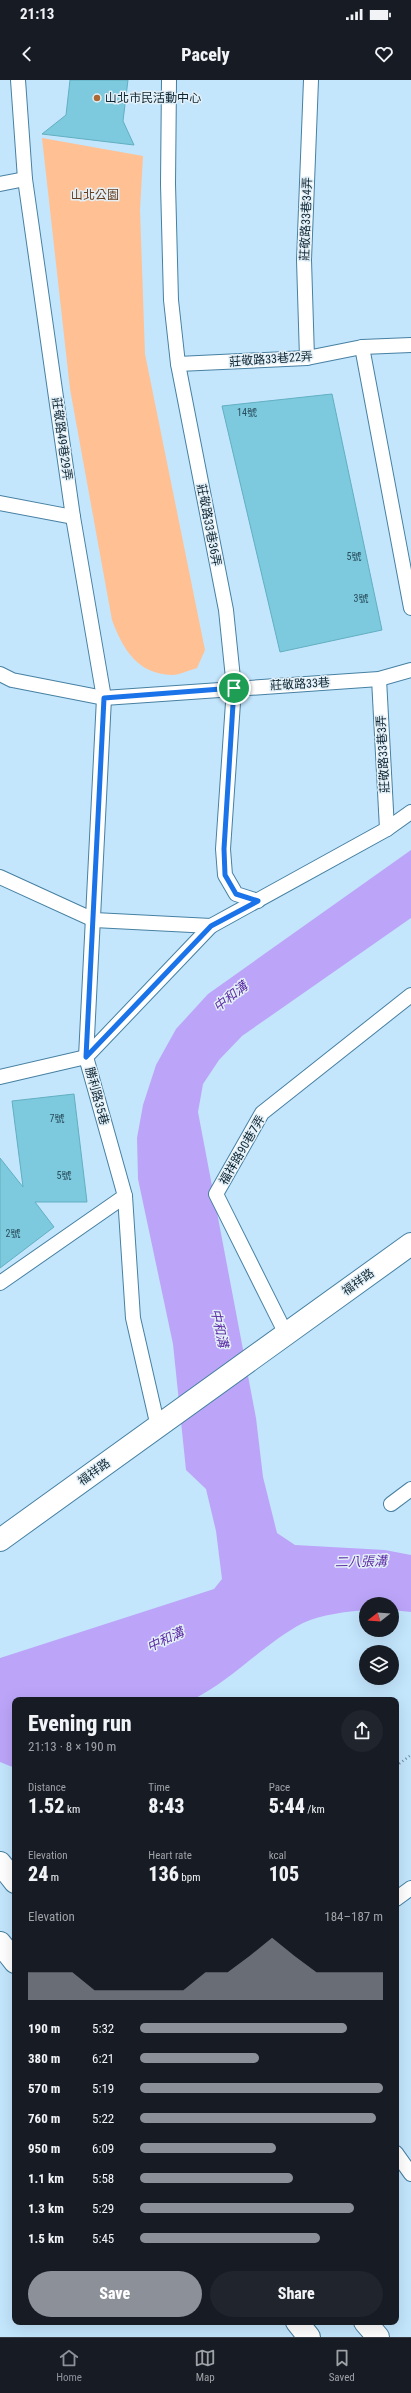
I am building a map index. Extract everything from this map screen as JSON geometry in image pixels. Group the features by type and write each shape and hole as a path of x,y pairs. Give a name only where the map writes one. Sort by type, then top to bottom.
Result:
{"street":[{"name":"福祥路","path":"0,1540 411,1244"},
{"path":"0,1863 12,1878"},
{"path":"0,1943 12,1958"},
{"path":"300,2325 310,2337"},
{"path":"368,2325 378,2337"}],"lane":[{"name":"莊敬路49巷29弄","path":"18,80 25,178 72,516 104,698"},
{"path":"169,80 168,184 171,300 178,364"},
{"name":"莊敬路33巷34弄","path":"307,358 304,260 311,80"},
{"path":"0,184 25,178"},
{"name":"莊敬路33巷22弄","path":"178,364 307,358 362,347 411,345"},
{"path":"362,347 411,608"},
{"name":"莊敬路33巷36弄","path":"178,364 226,610 234,688 224,849 225,875 236,894 258,901"},
{"path":"0,503 72,516"},
{"name":"莊敬路33巷","path":"0,674 12,680 104,698 379,679 411,670"},
{"name":"莊敬路33巷3弄","path":"379,679 386,829"},
{"name":"勝利路35巷","path":"104,698 86,1057 125,1196 133,1318 158,1427"},
{"path":"0,1078 86,1057 211,926 386,829 411,812"},
{"path":"0,877 94,920 211,926"},
{"name":"福祥路90巷7弄","path":"286,1334 216,1194 262,1113 411,995"},
{"path":"2,1279 125,1196"},
{"path":"391,1504 411,1489"},
{"path":"399,1897 411,1888"},
{"path":"399,2157 411,2174"}],"path":[{"path":"399,1764 411,1755"}],"green space":[{"name":"山北公園","path":"42,138 143,156 140,210 145,354 205,650 197,668 178,674 160,674 141,665 133,658 121,641 112,620 70,389"}],"water":[{"path":"411,850 411,918 242,1036 219,1060 203,1084 198,1112 256,1418 263,1477 277,1533 295,1545 385,1550 411,1555 411,1612 399,1611 399,1597 359,1597 359,1611 318,1617 303,1623 275,1641 235,1672 198,1697 12,1697 12,1767 0,1762 0,1658 214,1589 222,1579 216,1531 206,1489 186,1470 173,1344 138,1179 137,1138 143,1105 156,1065 176,1029 208,994"}],"building":[{"name":"山北市民活動中心","path":"70,80 128,80 123,121 134,145 42,134 66,115"},
{"path":"332,394 382,630 280,652 222,406"},
{"path":"74,1094 87,1202 35,1202 54,1227 0,1268 0,1158 23,1187 12,1101"}],"place":[{"name":"山北市民活動中心","path":"97,98"}],"route":[{"path":"234,688 224,849 225,875 236,894 258,901 211,926 86,1057 104,698 234,688"}],"water label":[{"name":"中和溝","path":"230,996"},
{"name":"中和溝","path":"220,1328"},
{"name":"二八張溝","path":"361,1561"},
{"name":"中和溝","path":"165,1639"}]}
